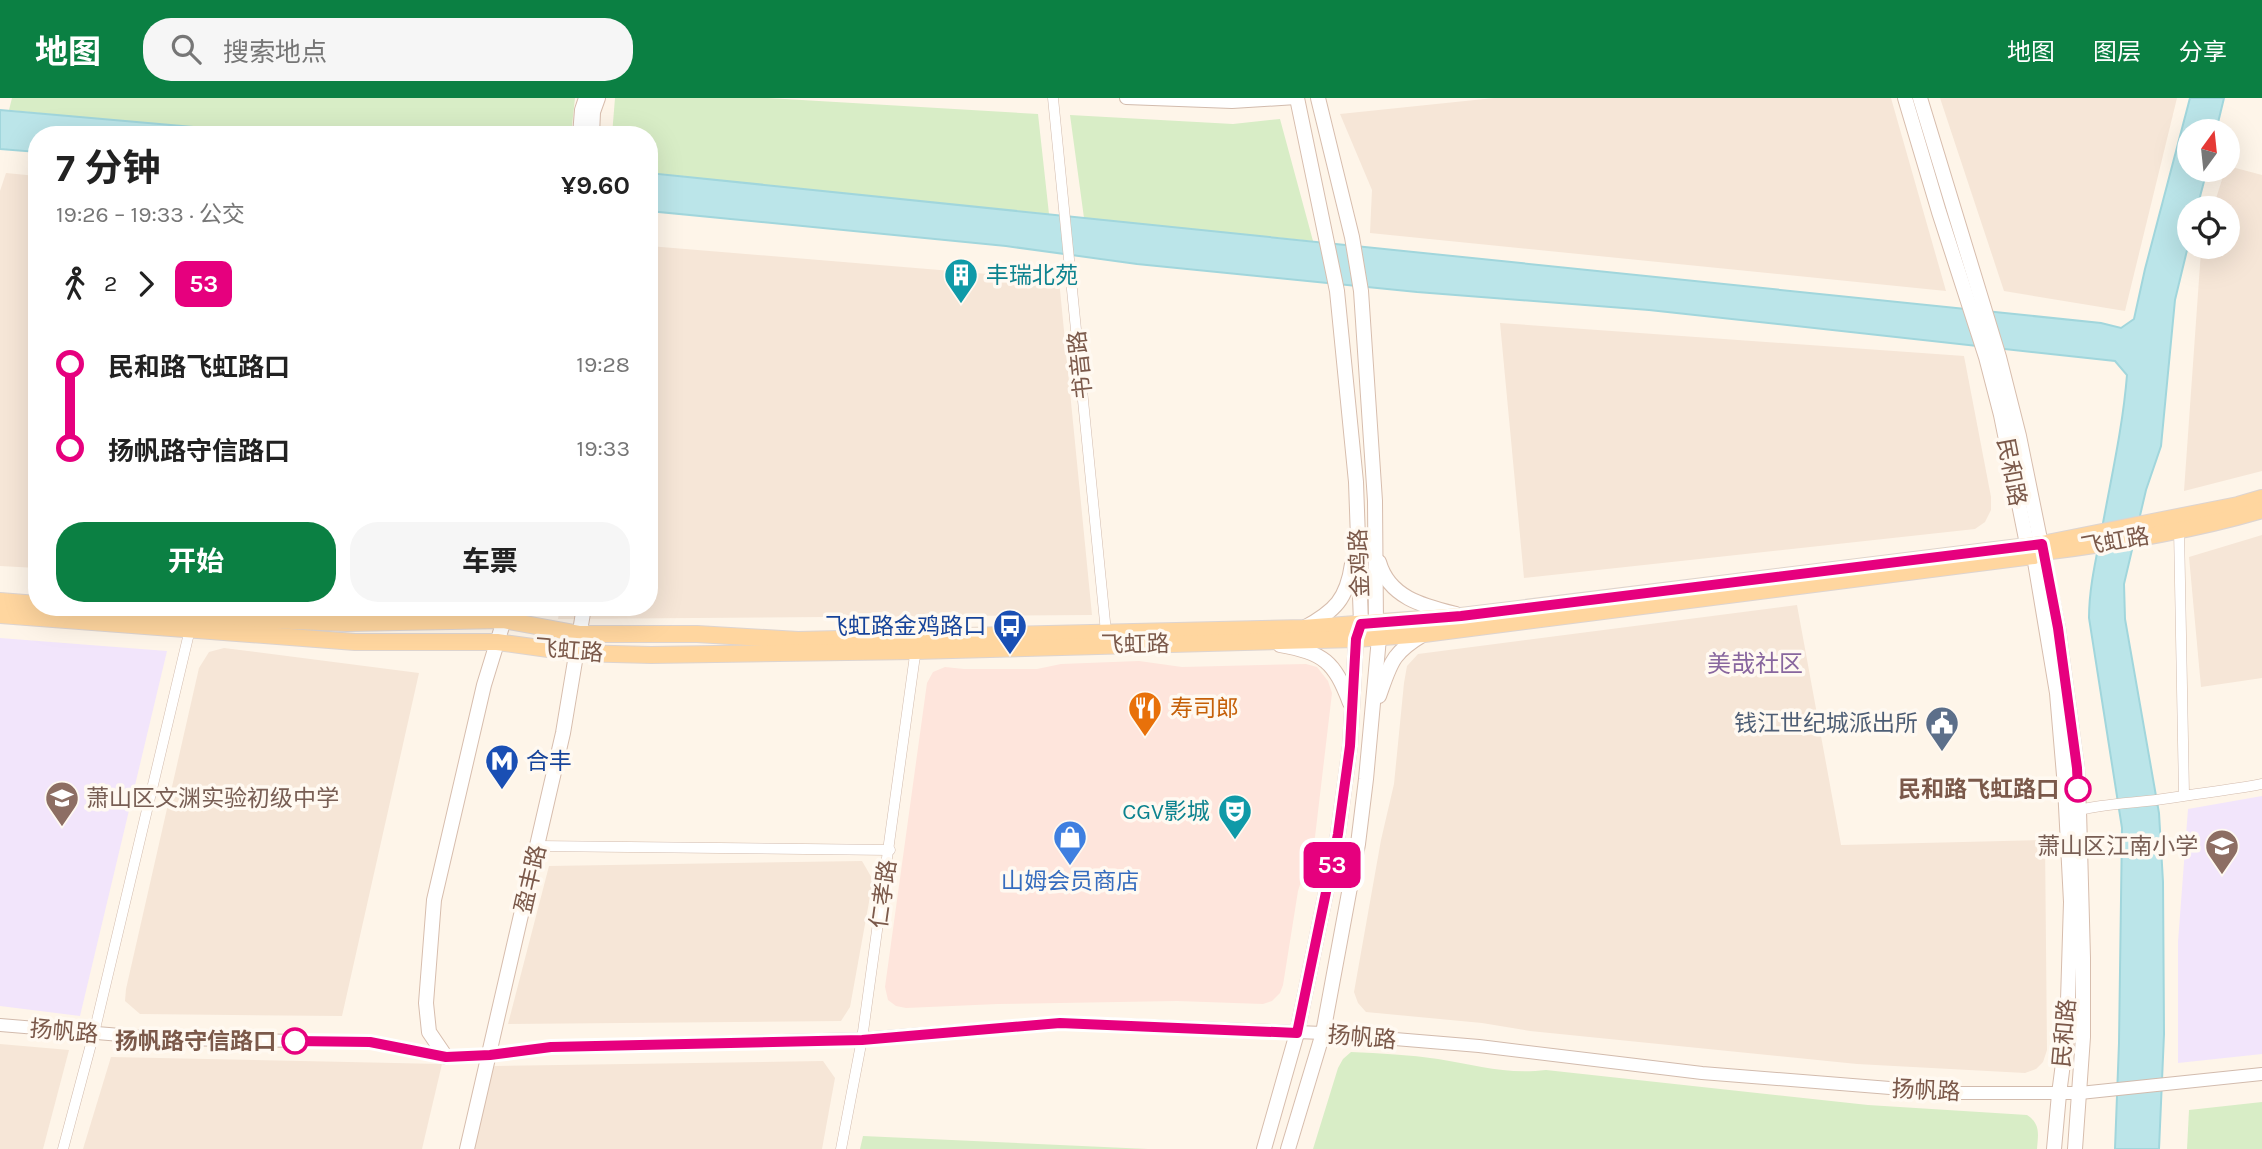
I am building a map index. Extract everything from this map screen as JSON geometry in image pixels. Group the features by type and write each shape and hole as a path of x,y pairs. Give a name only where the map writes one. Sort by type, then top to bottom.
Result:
{"main road":[{"path":"581,126 586,98"},
{"path":"592,126 593,112 598,98"},
{"name":"金鸡路","path":"1288,1149 1323,1033 1358,844 1372,717 1356,482 1337,291 1296,98"},
{"name":"金鸡路","path":"1264,1149 1297,1033 1338,834 1350,746 1352,709 1368,631 1375,546 1375,501 1361,292 1352,237 1318,98"},
{"name":"民和路","path":"1905,98 1986,357 2058,628 2077,768 2079,810 2083,1037 2075,1149"},
{"name":"民和路","path":"1920,98 1999,357 2036,549 2057,693 2071,901 2067,1033 2054,1149"},
{"name":"飞虹路","path":"0,615 355,642 497,642 577,653 651,654 916,644 1106,632 1303,628 1424,634 2036,549 2142,530 2262,498"},
{"name":"飞虹路","path":"2142,530 2179,529 2262,510"},
{"path":"1303,628 1324,617 1337,606 1345,593 1358,532"},
{"path":"1375,546 1382,571 1390,586 1422,606 1461,616"},
{"name":"飞虹路","path":"512,616 580,634 697,634 916,644 1262,641 1368,631 1461,616 2036,549"},
{"path":"0,601 28,603"},
{"name":"飞虹路","path":"179,616 347,623 470,616"},
{"path":"446,1057 429,1032 426,1003 434,900 484,685 504,616"},
{"name":"盈丰路","path":"467,1149 564,733 583,616"},
{"path":"1372,717 1393,660 1402,647 1424,634"},
{"path":"1262,641 1306,650 1319,656 1332,666 1342,682 1352,709"}],"street":[{"name":"书音路","path":"1053,98 1106,632"},
{"path":"1126,98 1232,102 1296,98"},
{"path":"2179,529 2184,794"},
{"path":"63,1149 94,1033 190,629"},
{"name":"仁孝路","path":"841,1149 862,1040 916,644"},
{"path":"2079,810 2103,804 2172,798 2184,794 2262,784"},
{"path":"538,846 890,850"},
{"name":"扬帆路","path":"0,1025 169,1039 370,1042 446,1057 490,1055 551,1047 862,1040 1060,1023 1323,1033 1479,1046 1702,1073 1952,1093 2080,1093 2262,1074"}],"shaded area":[{"path":"1494,98 1891,98 1946,291 1370,233 1372,190 1340,114"},
{"path":"1940,98 2177,98 2125,311 2004,291"},
{"path":"2240,169 2262,175 2262,471 2184,491 2200,259 2240,259 2240,196 2217,196 2221,182 2240,182"},
{"path":"6,173 28,175 28,568 0,566 0,191"},
{"name":"丰瑞北苑","path":"658,247 1059,280 1092,615 558,619 558,616 658,616"},
{"path":"1500,323 1964,356 1991,497 1991,510 1985,522 1975,529 1524,578"},
{"path":"2262,535 2262,678 2201,687 2189,557"},
{"path":"1797,605 1841,845 2045,840 2047,1050 2043,1062 2036,1069 2025,1073 1857,1064 1366,1012 1358,1003 1354,992 1381,840 1394,784 1407,666 1418,654"},
{"name":"萧山区文渊实验初级中学","path":"0,638 167,651 80,1016 0,1006"},
{"path":"224,648 419,673 342,1016 140,1014 125,1001 199,668 209,652"},
{"path":"1139,661 1182,667 1306,664 1317,667 1328,681 1332,693 1315,837 1298,891 1280,993 1272,1001 1263,1004 1177,1001 906,1008 896,1006 888,1000 885,987 927,683 933,672 945,667 1037,669 1061,664"},
{"name":"萧山区江南小学","path":"2262,796 2262,1054 2178,1063 2178,942 2188,809"},
{"path":"862,861 873,880 850,1007 841,1021 508,1024 549,866"},
{"path":"0,1044 69,1050 43,1149 0,1149"},
{"path":"111,1057 442,1064 422,1149 83,1149"},
{"path":"823,1061 835,1078 822,1149 465,1149 479,1076 495,1066"}],"green space":[{"path":"12,98 575,98 572,126 170,126 9,110"},
{"path":"615,98 768,98 1038,114 1049,214 658,174 658,126 613,126"},
{"path":"1070,115 1233,124 1280,119 1313,241 1084,218"},
{"path":"1351,1052 1395,1054 1505,1070 1546,1070 1868,1105 2027,1115 2037,1126 2037,1149 1313,1149 1338,1068"},
{"path":"2262,1102 2262,1149 2187,1149 2189,1110"},
{"path":"863,1136 1148,1149 860,1149"}],"water":[{"path":"2190,98 2224,98 2219,119 2184,119"},
{"path":"0,110 182,126 28,126 28,151 0,149"},
{"path":"2177,147 2177,182 2204,182 2200,196 2177,196 2177,259 2185,259 2175,300 2161,446 2146,490 2124,584 2125,619 2159,813 2163,882 2164,1034 2159,1149 2115,1149 2122,828 2089,618 2090,594 2117,449 2127,375 2115,361 1649,310 1417,292 1137,264 1006,246 658,212 658,174 2101,323 2121,328 2134,319"}],"bus line":[{"name":"53","path":"295,1041 370,1042 446,1057 490,1055 551,1047 862,1040 1060,1023 1297,1033 1338,834 1350,746 1356,639 1361,624 1461,616 2042,544 2058,628 2078,789"}],"place":[{"name":"丰瑞北苑","path":"961,305"},
{"name":"飞虹路金鸡路口","path":"1010,656"},
{"name":"寿司郎","path":"1145,738"},
{"name":"钱江世纪城派出所","path":"1942,753"},
{"name":"民和路飞虹路口","path":"2078,789"},
{"name":"合丰","path":"502,791"},
{"name":"萧山区文渊实验初级中学","path":"62,828"},
{"name":"CGV影城","path":"1235,841"},
{"name":"山姆会员商店","path":"1070,867"},
{"name":"萧山区江南小学","path":"2222,876"},
{"name":"扬帆路守信路口","path":"295,1041"}],"district":[{"name":"美哉社区","path":"1755,664"}]}
